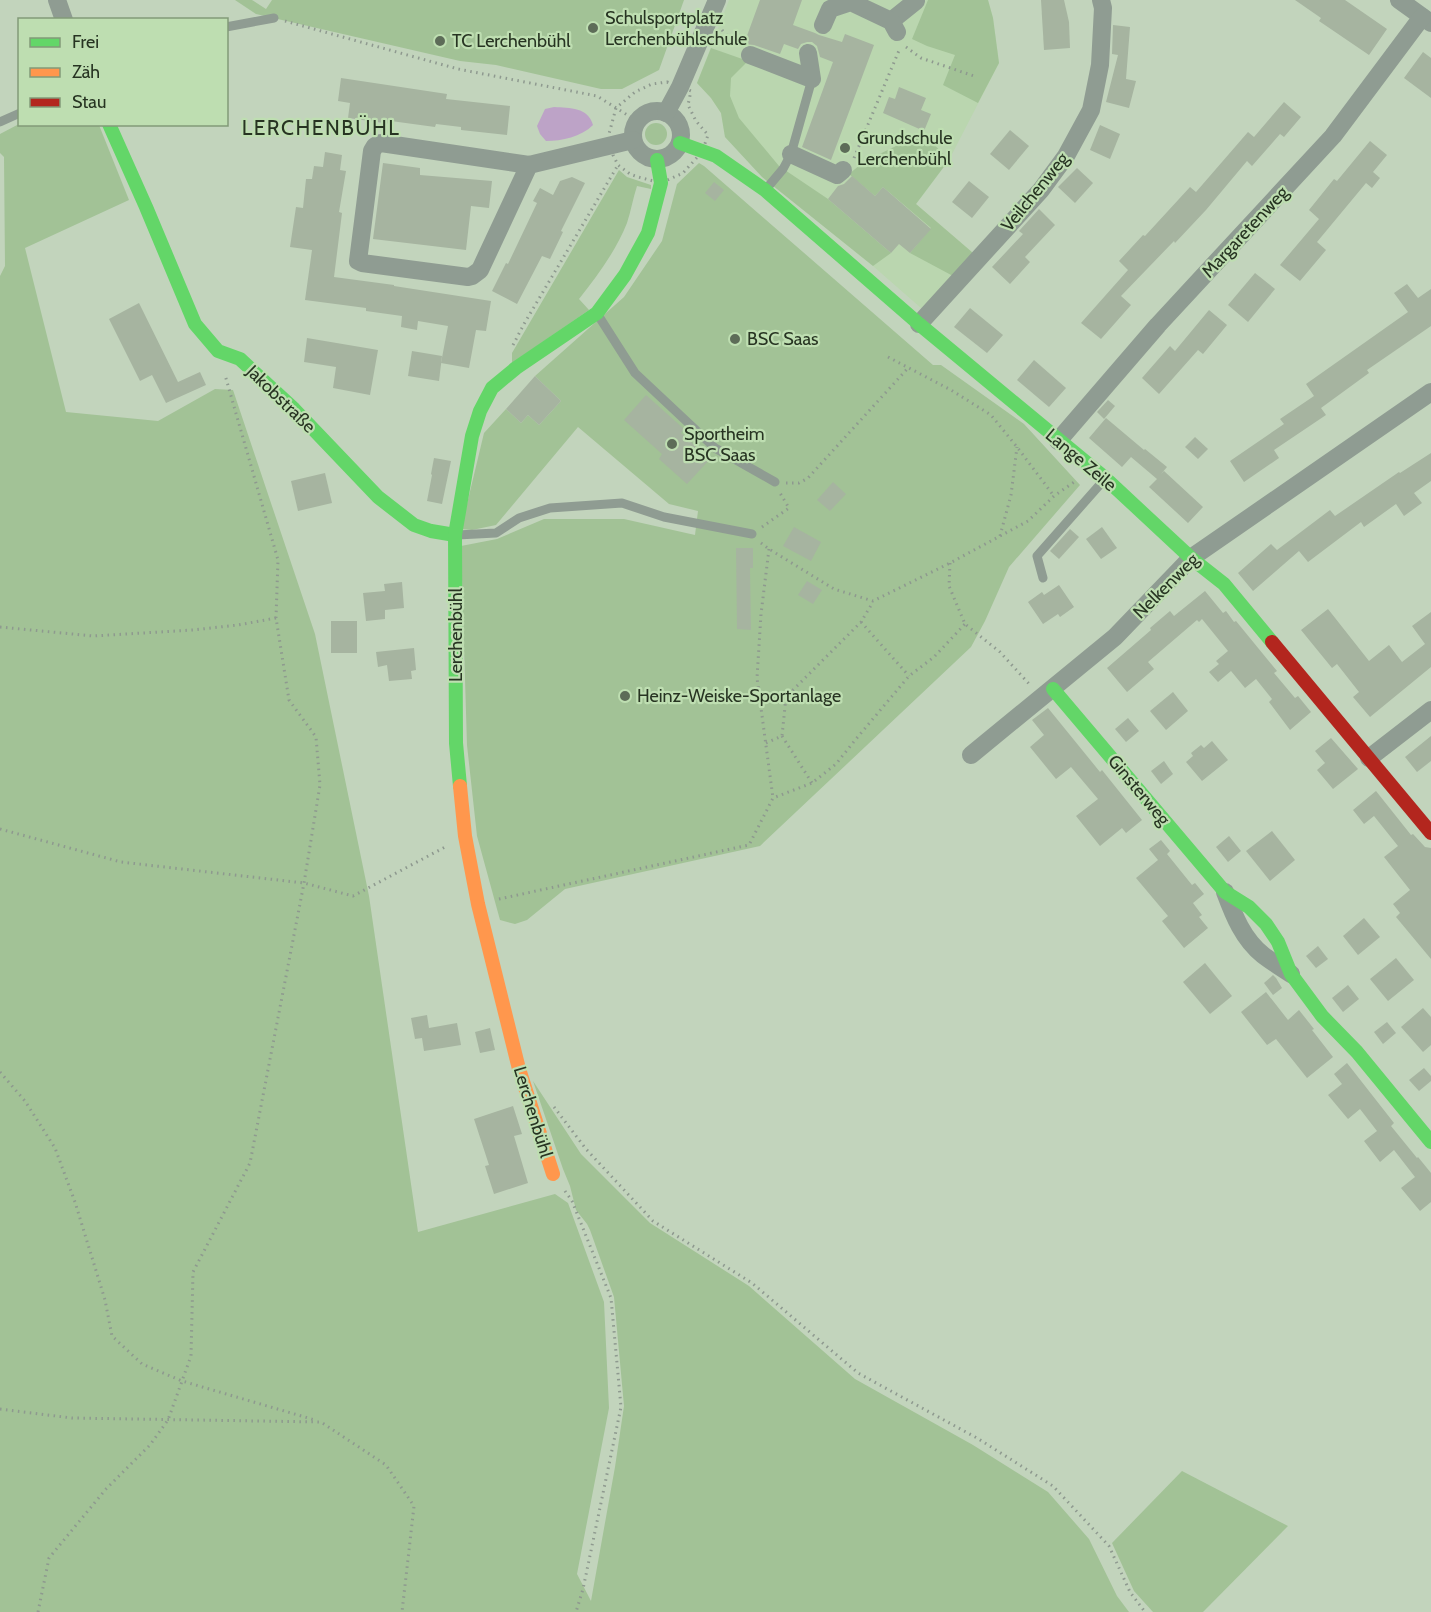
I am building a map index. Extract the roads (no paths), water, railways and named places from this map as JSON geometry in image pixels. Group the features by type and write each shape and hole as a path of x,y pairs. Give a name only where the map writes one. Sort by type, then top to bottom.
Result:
{"street":[{"path":"57,0 63,18"},
{"name":"Veilchenweg","path":"919,324 1041,190 1066,156 1090,110 1100,65 1103,8 1101,0"},
{"path":"1399,0 1426,20"},
{"path":"823,25 830,9 851,2 894,26 916,1"},
{"path":"666,113 680,87 713,8"},
{"name":"Margaretenweg","path":"1059,441 1158,325 1333,135 1426,20"},
{"path":"750,55 812,79 808,53"},
{"path":"650,112 666,113 680,125 682,134 680,143 671,155 657,160 649,159 636,148 633,131 637,122 650,112"},
{"name":"Jakobstraße","path":"110,126 195,324 218,351 240,359 286,402 378,497 414,525 431,531 455,535"},
{"path":"529,165 480,270 472,276 358,261 372,151 381,143 529,165 633,140"},
{"name":"Lange Zeile","path":"680,143 716,156 765,190 919,324 1105,478 1191,558 1224,585 1431,833"},
{"path":"791,154 837,174 843,170"},
{"name":"Lerchenbühl","path":"553,1174 519,1069 478,904 465,836 456,744 455,535 472,436 480,411 492,388 516,368 597,313 625,275 648,233 661,183 657,160"},
{"name":"Nelkenweg","path":"971,755 1116,637 1191,558 1431,392"},
{"name":"Ginsterweg","path":"1047,694 1225,892 1235,919 1246,937 1263,955 1291,974 1322,1016 1357,1052 1431,1142"},
{"path":"1369,758 1431,710"}],"lane":[{"path":"228,27 274,18"},
{"path":"765,190 783,169 791,154 812,79"},
{"path":"0,122 18,114"},
{"path":"597,313 635,373 715,448 775,482"},
{"path":"1043,578 1037,556 1105,478"},
{"path":"455,535 496,532 519,518 550,508 622,503 664,517 752,534"}],"place":[{"name":"Schulsportplatz Lerchenbühlschule","path":"593,28"},
{"name":"TC Lerchenbühl","path":"440,41"},
{"name":"Grundschule Lerchenbühl","path":"845,148"},
{"name":"BSC Saas","path":"735,339"},
{"name":"Sportheim BSC Saas","path":"672,444"},
{"name":"Heinz-Weiske-Sportanlage","path":"625,696"}],"district":[{"name":"LERCHENBÜHL","path":"321,127"}]}
